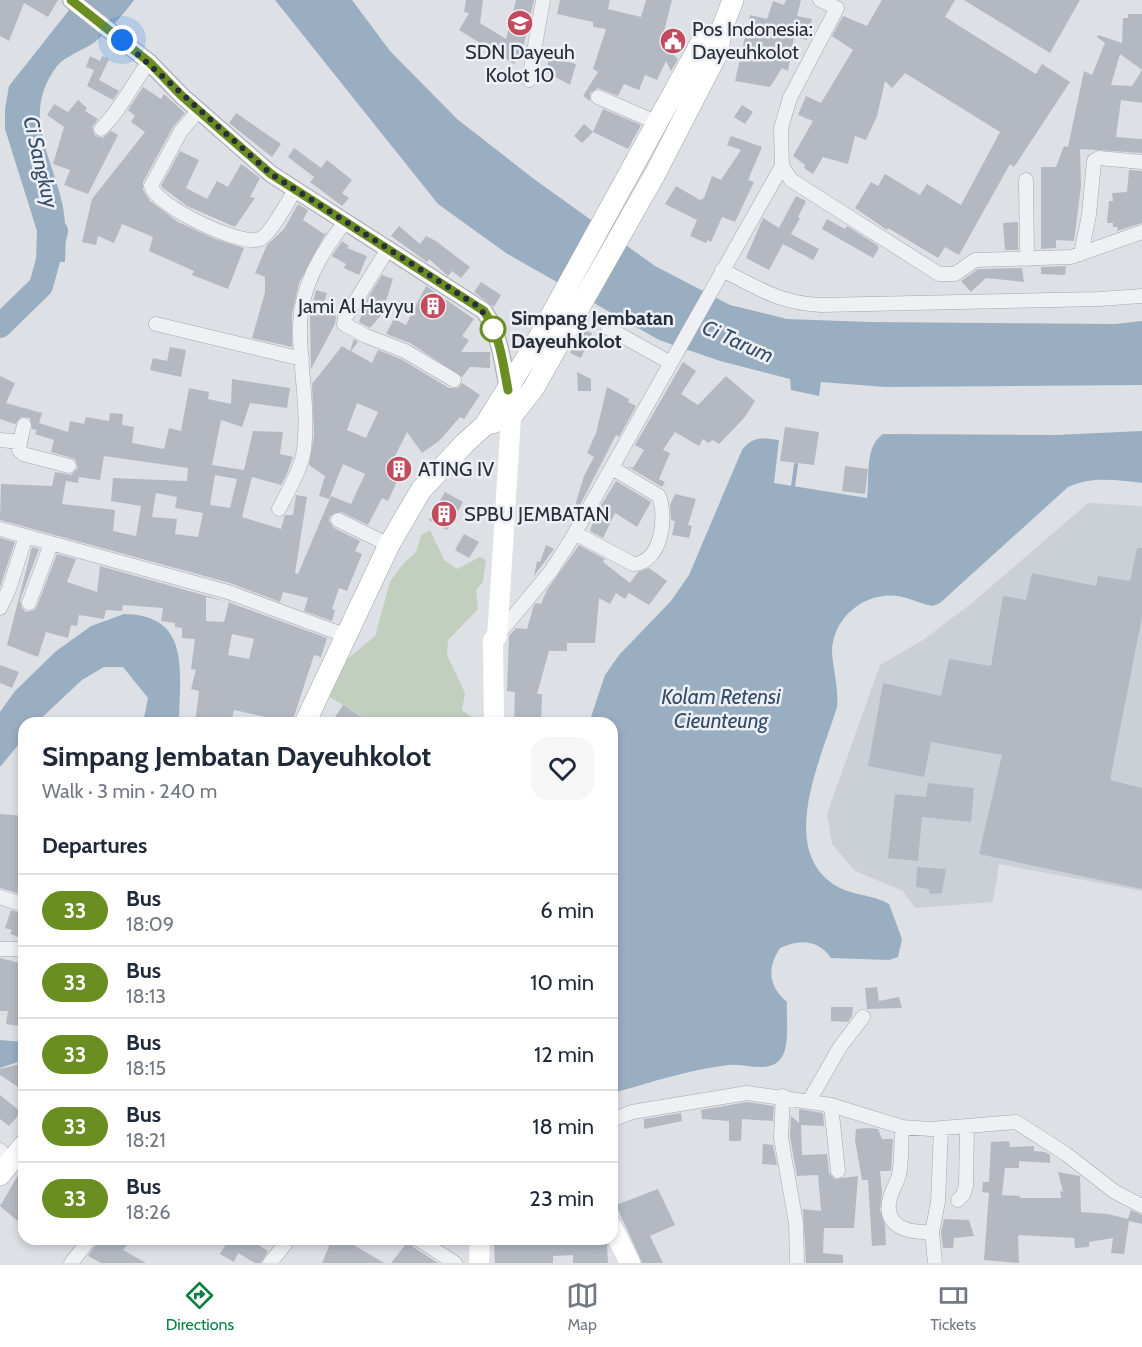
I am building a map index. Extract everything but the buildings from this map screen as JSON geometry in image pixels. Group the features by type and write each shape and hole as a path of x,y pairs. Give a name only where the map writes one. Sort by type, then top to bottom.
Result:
{"main road":[{"path":"485,425 511,417 533,389 584,304 718,52 721,30 734,0"},
{"path":"308,717 389,545 430,479 485,425 495,406 508,390 702,41 721,30"},
{"path":"494,717 493,639 497,636 511,417 508,390"},
{"path":"495,687 506,717"},
{"path":"3,1163 18,1150"},
{"path":"618,1239 630,1263"},
{"path":"479,1263 480,1245"}],"street":[{"path":"71,0 149,62 198,111 271,174 484,311 491,321 501,351 508,390"},
{"path":"529,80 543,0"},
{"path":"820,0 839,4 790,98 781,128 782,166 791,180 939,274 955,274 975,260 1027,259 1081,254 1142,232"},
{"path":"101,129 112,119 127,90 149,62"},
{"path":"598,97 658,123"},
{"path":"198,111 181,131 151,186 162,199 177,210 213,229 255,240 265,236 296,190"},
{"path":"1081,254 1089,215 1094,161 1099,158 1142,162"},
{"path":"497,636 551,571 575,534 672,356 782,166"},
{"path":"1026,180 1027,259"},
{"path":"279,509 304,452 306,408 300,328 310,277 326,248 345,222"},
{"path":"388,249 345,318 344,324 366,336 405,351 454,380"},
{"path":"719,275 774,297 800,304 1099,300 1142,296"},
{"path":"156,324 302,359"},
{"path":"608,328 672,356"},
{"path":"24,425 19,450 22,454 69,466"},
{"path":"0,440 20,442"},
{"path":"575,534 633,564 646,561 654,550 661,533 659,496 612,468"},
{"path":"338,520 389,545"},
{"path":"0,529 228,592 347,636"},
{"path":"0,608 9,590 26,536"},
{"path":"29,603 51,544"},
{"path":"0,897 18,903"},
{"path":"0,949 18,950"},
{"path":"809,1101 840,1047 863,1017"},
{"path":"618,1118 632,1112 747,1093 783,1096 831,1105 902,1127 941,1129 1007,1121 1024,1126 1114,1192 1142,1206"},
{"path":"783,1096 781,1138 796,1223 797,1263"},
{"path":"831,1105 838,1171"},
{"path":"958,1200 963,1195 966,1186 967,1126"},
{"path":"902,1127 899,1175 889,1208 895,1222 902,1230 913,1233 932,1232"},
{"path":"935,1263 932,1232 938,1202 941,1129"},
{"path":"71,1263 85,1245"},
{"path":"270,1263 284,1245"},
{"path":"427,1245 455,1263"}],"shaded area":[{"path":"1088,503 1142,506 1142,891 999,864 993,902 915,908 903,891 855,871 832,844 827,814 880,665 923,640 972,603"}],"green space":[{"path":"430,530 444,560 457,569 480,557 486,560 483,582 476,590 478,609 448,640 447,655 465,693 462,710 471,717 363,717 328,696 345,661 375,636 390,582 403,564 416,552 421,535"}],"water":[{"path":"77,0 134,0 96,41 61,62 46,84 41,102 40,119 42,136 63,207 66,234 65,262 36,261 37,231 5,129 5,109 9,86"},
{"name":"Ci Tarum","path":"275,0 352,0 390,51 457,119 534,179 655,266 730,305 787,319 1115,324 1142,321 1142,385 885,387 821,382 819,396 791,390 790,379 720,361 659,340 506,253 438,204"},
{"name":"Kolam Retensi Cieunteung","path":"1142,431 1142,483 1096,480 1068,487 940,603 933,606 898,596 874,598 853,609 844,618 833,640 837,707 809,800 806,824 808,847 817,868 833,884 847,891 876,898 889,904 902,939 898,957 889,960 831,958 820,947 808,942 794,943 780,948 771,970 776,990 787,1002 787,1030 784,1052 777,1062 764,1067 729,1065 701,1070 618,1091 618,717 591,717 605,675 619,655 671,601 689,575 742,450 754,440 779,440 774,483 867,498 870,454 883,434 1055,435"},
{"path":"124,614 146,617 162,625 172,636 177,650 180,667 179,717 144,717 148,698 123,667 104,667 82,680 42,717 18,717 18,745 0,767 0,712 15,691 55,652 91,626"},
{"path":"0,1040 18,1042 18,1062 0,1068"}],"waterway":[{"name":"Ci Sangkuy","path":"0,326 41,286 56,231"},
{"path":"793,486 796,465"}],"bus line":[{"name":"33","path":"71,0 149,62 182,96 271,174 484,311 491,321 501,351 508,390"}],"place":[{"name":"SDN Dayeuh Kolot 10","path":"520,23"},
{"name":"Pos Indonesia: Dayeuhkolot","path":"673,41"},
{"name":"Jami Al Hayyu","path":"433,306"},
{"name":"Simpang Jembatan Dayeuhkolot","path":"493,329"},
{"name":"ATING IV","path":"399,469"},
{"name":"SPBU JEMBATAN","path":"444,514"}],"route":[{"path":"122,40 149,62 238,147 271,174 476,305 484,311 493,329"}]}
